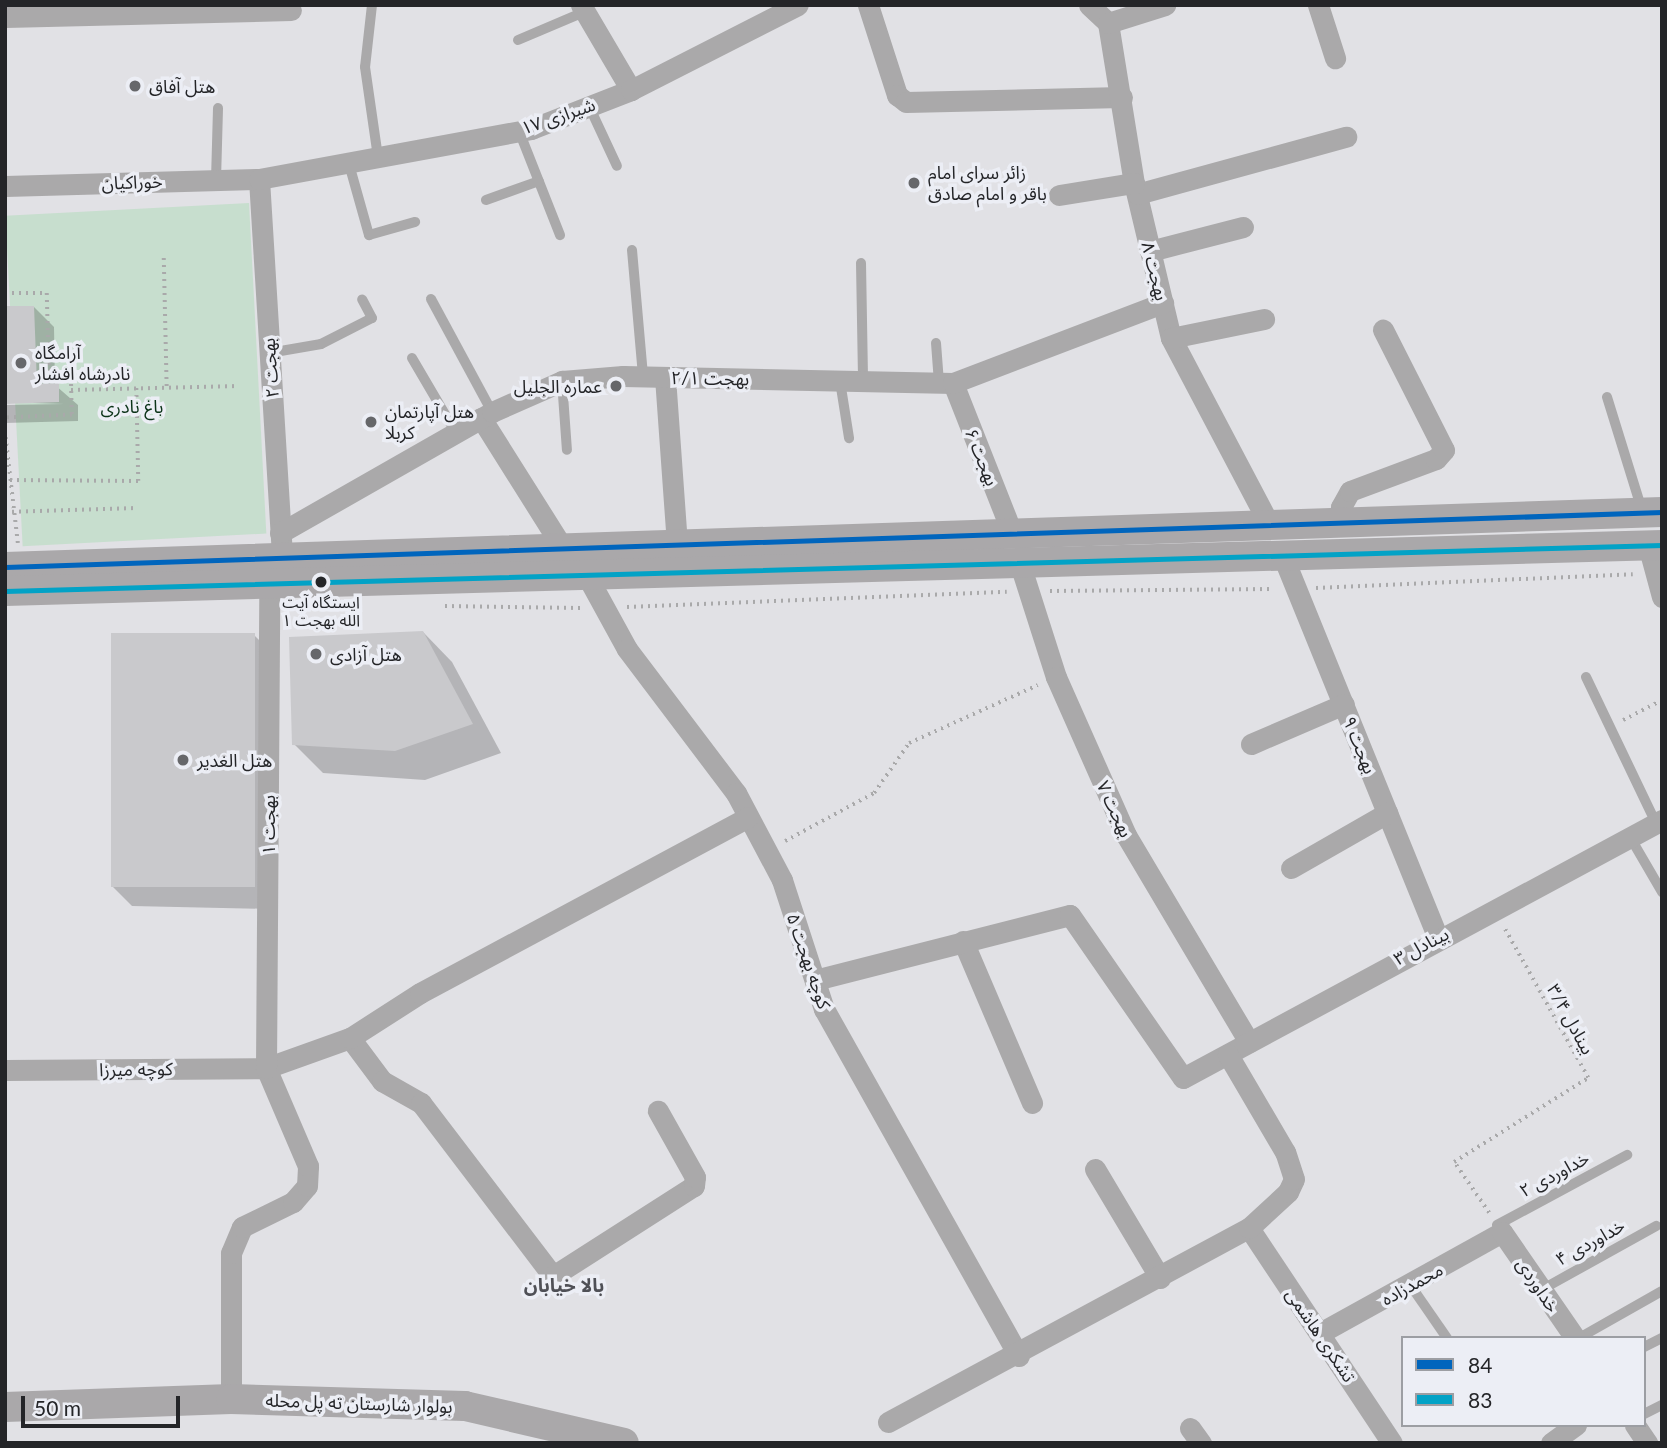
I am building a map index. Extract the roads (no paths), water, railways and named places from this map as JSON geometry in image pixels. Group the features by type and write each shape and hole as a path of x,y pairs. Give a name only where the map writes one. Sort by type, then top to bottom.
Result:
{"main road":[{"path":"10,575 281,545 563,548 1011,530 1343,524 1652,512"},
{"path":"10,575 269,583 587,576 1018,558 1282,554 1655,554"},
{"name":"بولوار شارستان ته پل محله","path":"5,1407 231,1399 465,1406 624,1443"}],"street":[{"name":"شیرازی ۱۷","path":"259,179 519,131 631,90 798,5"},
{"path":"868,5 897,95 906,102 1122,97"},
{"path":"1089,5 1108,23 1165,5"},
{"path":"1318,5 1335,58"},
{"path":"5,17 217,8 291,10"},
{"path":"582,8 631,90"},
{"name":"بهجت ۸","path":"1108,23 1135,189 1171,338 1269,524"},
{"path":"1059,195 1135,189 1346,137"},
{"name":"خوراکیان","path":"5,186 259,179"},
{"name":"بهجت ۲","path":"259,179 281,545"},
{"path":"1150,251 1243,227"},
{"name":"بهجت ۲/۱","path":"281,545 486,415 562,381 643,376 946,383 1163,303"},
{"path":"1171,338 1264,319"},
{"path":"1343,524 1340,507 1350,491 1436,459 1444,450 1383,330"},
{"path":"665,377 677,544"},
{"name":"بهجت ۶","path":"946,383 1011,530"},
{"path":"486,415 563,548"},
{"name":"بهجت ۹","path":"1282,554 1437,936"},
{"path":"1655,554 1662,597"},
{"name":"بهجت ۷","path":"1018,558 1056,677 1126,835 1249,1042"},
{"name":"کوچه بهجت ۵","path":"587,576 603,608 748,817 767,851 824,1010 1019,1356"},
{"name":"بهجت ۱","path":"266,1068 269,583"},
{"path":"1251,744 1344,704"},
{"path":"1291,868 1387,813"},
{"name":"کوچه میرزا","path":"5,1070 266,1068 350,1038 420,993 748,817"},
{"name":"بینادل ۳","path":"963,941 1070,915 1183,1078 1437,936 1494,911 1659,821"},
{"path":"815,981 963,941 1032,1102"},
{"path":"350,1038 382,1081 421,1102 553,1276 694,1186 695,1177 658,1111"},
{"path":"888,1422 1019,1356 1249,1228 1294,1179 1228,1055"},
{"path":"231,1399 231,1253 242,1227 293,1202 307,1186 308,1166 266,1068"},
{"path":"1095,1169 1160,1278"},
{"name":"تشکری هاشمی","path":"1249,1228 1392,1443"},
{"name":"محمدزاده","path":"1320,1333 1411,1286 1499,1228"},
{"name":"خداوردی","path":"1499,1228 1575,1336"},
{"path":"1551,1443 1573,1427"},
{"path":"1636,1427 1647,1443"}],"lane":[{"path":"372,5 366,66 378,158"},
{"path":"518,40 582,8"},
{"path":"589,106 617,166"},
{"path":"216,180 218,108"},
{"path":"519,131 559,235"},
{"path":"349,164 369,235 415,222"},
{"path":"486,200 539,181"},
{"path":"632,250 643,376"},
{"path":"861,263 863,381"},
{"path":"269,353 321,344 372,318 362,299"},
{"path":"431,299 486,415"},
{"path":"936,343 946,383"},
{"path":"412,358 456,433"},
{"path":"562,381 567,450"},
{"path":"840,381 849,438"},
{"path":"1607,397 1652,512"},
{"path":"1586,677 1659,821"},
{"path":"1630,837 1662,892"},
{"name":"خداوردی ۲","path":"1499,1228 1627,1155"},
{"name":"خداوردی ۴","path":"1541,1290 1656,1226"},
{"path":"1411,1286 1446,1336"},
{"path":"1580,1336 1662,1291"},
{"path":"1646,1346 1662,1338"},
{"path":"1646,1413 1662,1405"}],"place":[{"name":"هتل آفاق","path":"135,86"},
{"name":"زائر سرای امام باقر و امام صادق","path":"914,183"},
{"name":"آرامگاه نادرشاه افشار","path":"21,363"},
{"name":"عماره الجلیل","path":"616,386"},
{"name":"هتل آپارتمان کربلا","path":"371,422"},
{"name":"ایستگاه آیت الله بهجت ۱","path":"321,582"},
{"name":"هتل آزادی","path":"316,654"},
{"name":"هتل الغدیر","path":"183,760"}],"district":[{"name":"بالا خیابان","path":"564,1285"}],"park label":[{"name":"باغ نادری","path":"132,406"}]}
